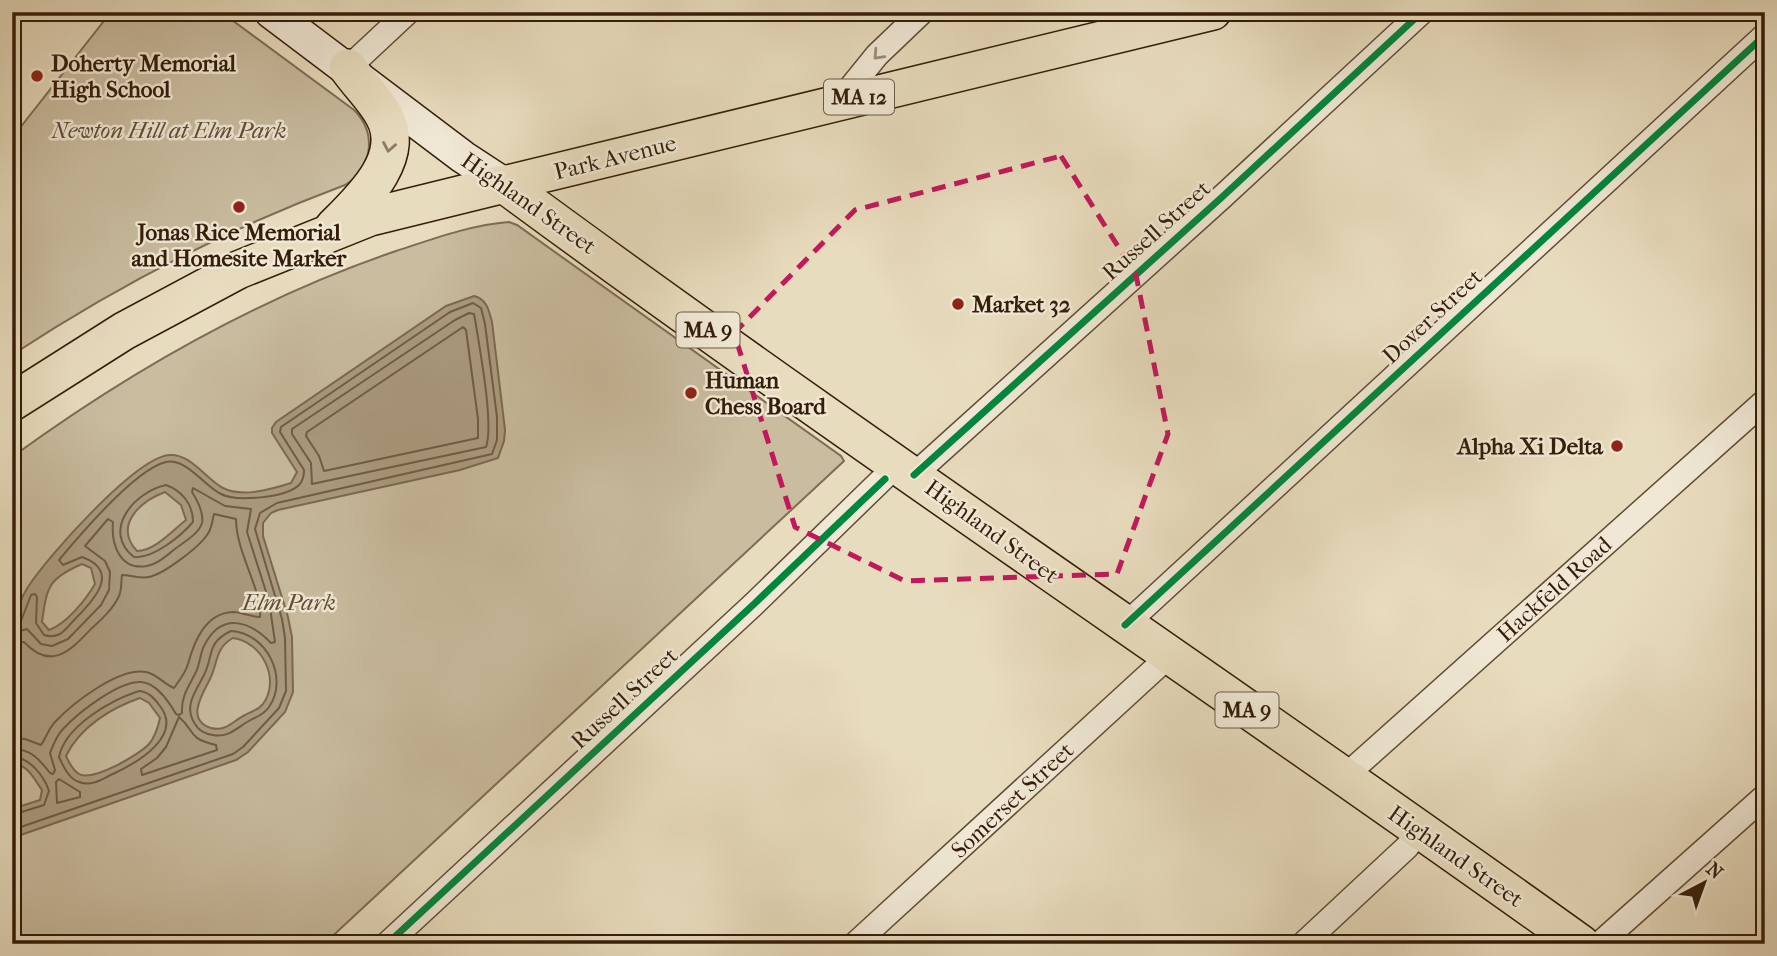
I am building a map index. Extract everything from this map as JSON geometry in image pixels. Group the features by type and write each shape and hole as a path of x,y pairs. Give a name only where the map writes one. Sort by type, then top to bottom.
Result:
{"highway":[{"path":"329,233 382,170 390,146 391,134 384,116 348,68"},
{"name":"Highland Street","path":"504,184 1125,625 1343,778 1421,829 1581,944"},
{"name":"Park Avenue","path":"12,402 102,345 238,270 370,217 504,184"}],"main road":[{"name":"Highland Street","path":"271,12 504,184"},
{"name":"Park Avenue","path":"504,184 1213,12"}],"street":[{"path":"348,68 408,12"},
{"path":"839,102 877,55 922,12"},
{"name":"Russell Street","path":"387,944 754,604 1221,198 1422,12"},
{"name":"Dover Street","path":"1125,625 1765,35"},
{"name":"Hackfeld Road","path":"1343,778 1765,401"},
{"name":"Somerset Street","path":"856,944 1170,656"},
{"path":"1599,944 1765,796"},
{"path":"1303,944 1407,847 1421,829"}],"highlighted area":[{"path":"1061,156 1136,275 1168,434 1117,574 905,581 795,527 734,333 855,210"}],"green space":[{"name":"Newton Hill at Elm Park","path":"111,12 221,12 354,110 366,129 369,150 361,169 345,185 258,220 132,282 12,355 12,138"},
{"name":"Elm Park","path":"509,222 517,225 841,456 844,461 324,944 12,944 12,457 149,366 245,314 294,291 396,251 466,229"}],"water":[{"path":"474,296 485,303 488,310 492,322 505,430 498,458 460,470 271,513 263,523 263,536 292,637 293,692 285,712 248,752 236,760 12,838 12,809 40,800 42,790 26,769 12,764 12,631 25,592 38,573 94,510 116,489 155,460 170,455 185,458 217,484 231,491 257,491 291,483 297,472 272,433 276,422 446,306","holes":["165,492 181,505 186,520 157,544 137,551 130,541 129,523 139,508","82,564 91,568 95,584 75,611 49,630 42,622 45,601 55,580","233,638 252,646 266,663 270,684 268,694 257,710 216,729 203,724 197,713 220,651","140,698 149,703 160,718 151,741 144,749 115,766 94,774 79,774 66,756 72,746 97,720"]}],"cycle path":[{"path":"914,475 1422,12"},
{"path":"1125,625 1765,35"},
{"path":"387,944 885,479"}],"place":[{"name":"Doherty Memorial High School","path":"37,76"},
{"name":"Jonas Rice Memorial and Homesite Marker","path":"239,207"},
{"name":"Market 32","path":"958,304"},
{"name":"Human Chess Board","path":"691,393"},
{"name":"Alpha Xi Delta","path":"1617,446"}]}
